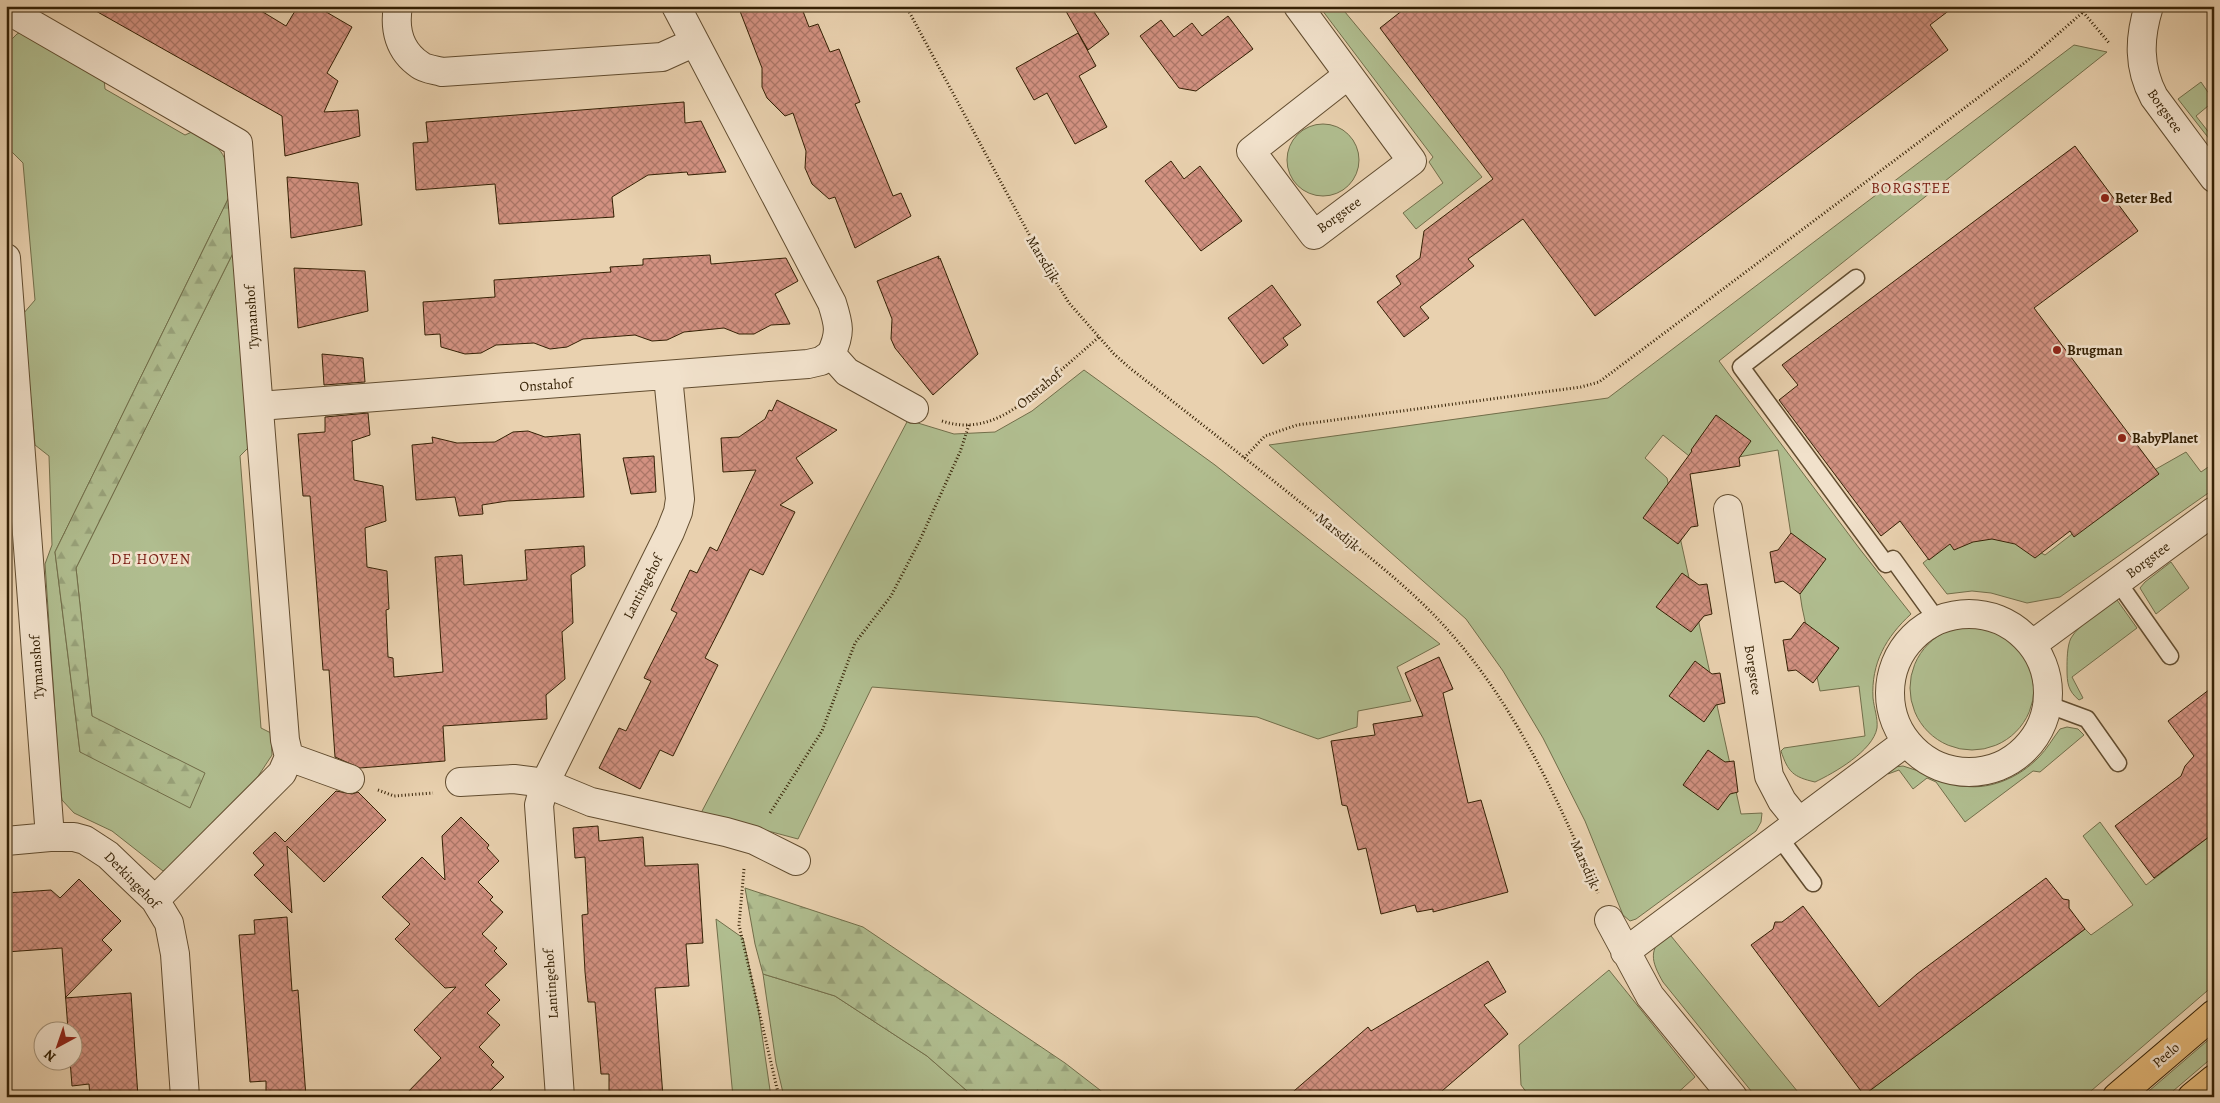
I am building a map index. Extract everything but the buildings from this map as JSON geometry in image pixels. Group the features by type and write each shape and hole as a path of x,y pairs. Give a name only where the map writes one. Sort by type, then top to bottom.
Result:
{"main road":[{"name":"Peelo","path":"2117,1097 2214,1014"},
{"path":"2192,1097 2214,1079"}],"street":[{"path":"398,6 396,29 404,50 420,66 442,72 662,57 695,42"},
{"path":"676,6 832,303 839,325 838,340 831,354 847,372 914,409"},
{"name":"Borgstee","path":"1298,6 1412,161 1314,235 1251,151 1348,74"},
{"name":"Borgstee","path":"2149,6 2140,45 2147,84 2154,97 2214,178"},
{"name":"Tymanshof","path":"6,9 238,143 285,740 289,757"},
{"name":"Tymanshof","path":"6,258 50,837"},
{"name":"Onstahof","path":"259,406 808,364 821,360 831,354"},
{"name":"Lantingehof","path":"560,1097 539,805 545,783 670,532 678,512 680,499 668,376"},
{"name":"Borgstee","path":"1728,509 1769,776 1782,801 1789,829"},
{"name":"Borgstee","path":"2033,644 2214,511"},
{"path":"1979,613 2000,619 2018,629 2033,644 2047,673 2049,705 2040,730 2024,751 2002,766 1977,773 1950,771 1926,760 1906,742 1893,716 1889,687 1897,660 1913,636 1937,620 1958,614 1979,613"},
{"path":"1625,952 1906,742"},
{"path":"155,900 282,773 289,757 350,779"},
{"path":"460,782 514,779 545,783 591,802 754,840 796,861"},
{"name":"Derkingehof","path":"6,841 50,837 74,837 85,840 96,846 155,900 169,922 175,954 185,1097"},
{"path":"1609,920 1650,996 1729,1095"}],"lane":[{"path":"1856,278 1740,367 1886,564 1894,559 1937,620"},
{"path":"2118,582 2170,656"},
{"path":"2049,705 2087,719 2118,763"},
{"path":"1789,829 1813,883"}],"path":[{"name":"Marsdijk","path":"906,6 1045,264 1070,303 1099,337 1131,369 1366,555 1425,606 1455,638 1514,721 1565,818 1609,920"},
{"path":"1244,458 1265,436 1297,425 1582,387 1599,382 2027,61 2090,6"},
{"name":"Onstahof","path":"754,840 822,731 855,643 891,596 919,542 960,452 970,425 985,423 1013,411 1099,337"},
{"path":"350,779 394,796 452,792 460,782"},
{"path":"754,840 742,875 739,925 779,1097"}],"green space":[{"path":"1319,6 1340,6 1482,177 1416,229 1403,213 1443,183 1429,162 1433,157"},
{"path":"26,30 104,79 105,89 185,135 194,131 213,143 226,161 232,191 55,552 80,752 204,773 92,717 76,568 234,251 251,445 240,456 261,728 271,733 272,755 255,781 171,866 163,871 112,831 74,813 62,800 45,564 52,545 49,456 35,445 23,314 35,300 23,163 11,151 6,115 6,45 17,34"},
{"path":"2074,45 2107,52 1719,361 1859,548 1911,614 1887,641 1878,662 1873,685 1877,724 1874,737 1861,753 1842,767 1815,782 1792,773 1781,751 1784,748 1865,736 1859,686 1820,691 1802,607 1778,450 1699,464 1663,435 1645,458 1667,478 1741,814 1762,813 1761,822 1756,831 1636,919 1630,921 1623,915 1585,821 1543,738 1503,671 1466,619 1269,445 1608,398"},
{"path":"2201,82 2214,101 2196,116 2214,139 2214,145 2178,99"},
{"path":"1330,124 1349,134 1357,146 1359,160 1357,174 1349,186 1337,194 1316,196 1297,186 1289,174 1287,153 1297,134 1309,126"},
{"path":"232,191 234,251 76,568 92,716 205,773 190,808 80,752 55,552"},
{"path":"1084,370 1215,465 1440,644 1397,667 1411,701 1358,711 1357,727 1318,739 1257,717 872,687 798,839 701,813 908,420 954,434 995,432 1032,411"},
{"path":"2186,452 2201,472 2214,463 2214,489 2060,597 2027,603 1991,593 1972,591 1947,594 1923,563 1954,538 2013,538 2045,555 2156,469"},
{"path":"2171,562 2189,588 2156,614 2140,588"},
{"path":"2117,600 2137,628 2072,677 2083,698 2079,700 2070,690 2068,683 2067,657 2071,638 2086,622"},
{"path":"1972,626 1996,631 2016,644 2029,664 2034,688 2029,712 2016,732 1996,745 1972,750 1948,745 1928,732 1915,712 1910,688 1915,664 1928,644 1948,631"},
{"path":"2067,727 2078,729 2084,735 2040,772 2033,771 1965,822 1936,782 1927,778 1913,789 1899,770 1888,774 1894,767 1903,766 1958,785 1980,787 1991,785 2012,777 2031,765 2045,751 2060,729"},
{"path":"2100,822 2146,885 2214,833 2214,985 2084,1097 1861,1097 2085,929 2091,935 2133,905 2083,836"},
{"path":"745,888 863,927 1065,1063 1109,1097 974,1097 927,1056 835,996 763,974 755,944"},
{"path":"716,919 743,938 758,1007 771,1097 733,1097"},
{"path":"1667,932 1802,1097 1756,1097 1659,975 1654,962 1654,950"},
{"path":"1609,970 1695,1077 1673,1097 1530,1097 1521,1085 1519,1045"},
{"path":"763,974 835,996 927,1056 974,1097 784,1097 776,1063"},
{"path":"2214,1035 2214,1056 2166,1097 2142,1097"}],"place":[{"name":"Beter Bed","path":"2105,198"},
{"name":"Brugman","path":"2057,350"},
{"name":"BabyPlanet","path":"2122,438"}],"district":[{"name":"BORGSTEE","path":"1911,188"},
{"name":"DE HOVEN","path":"151,559"}]}
